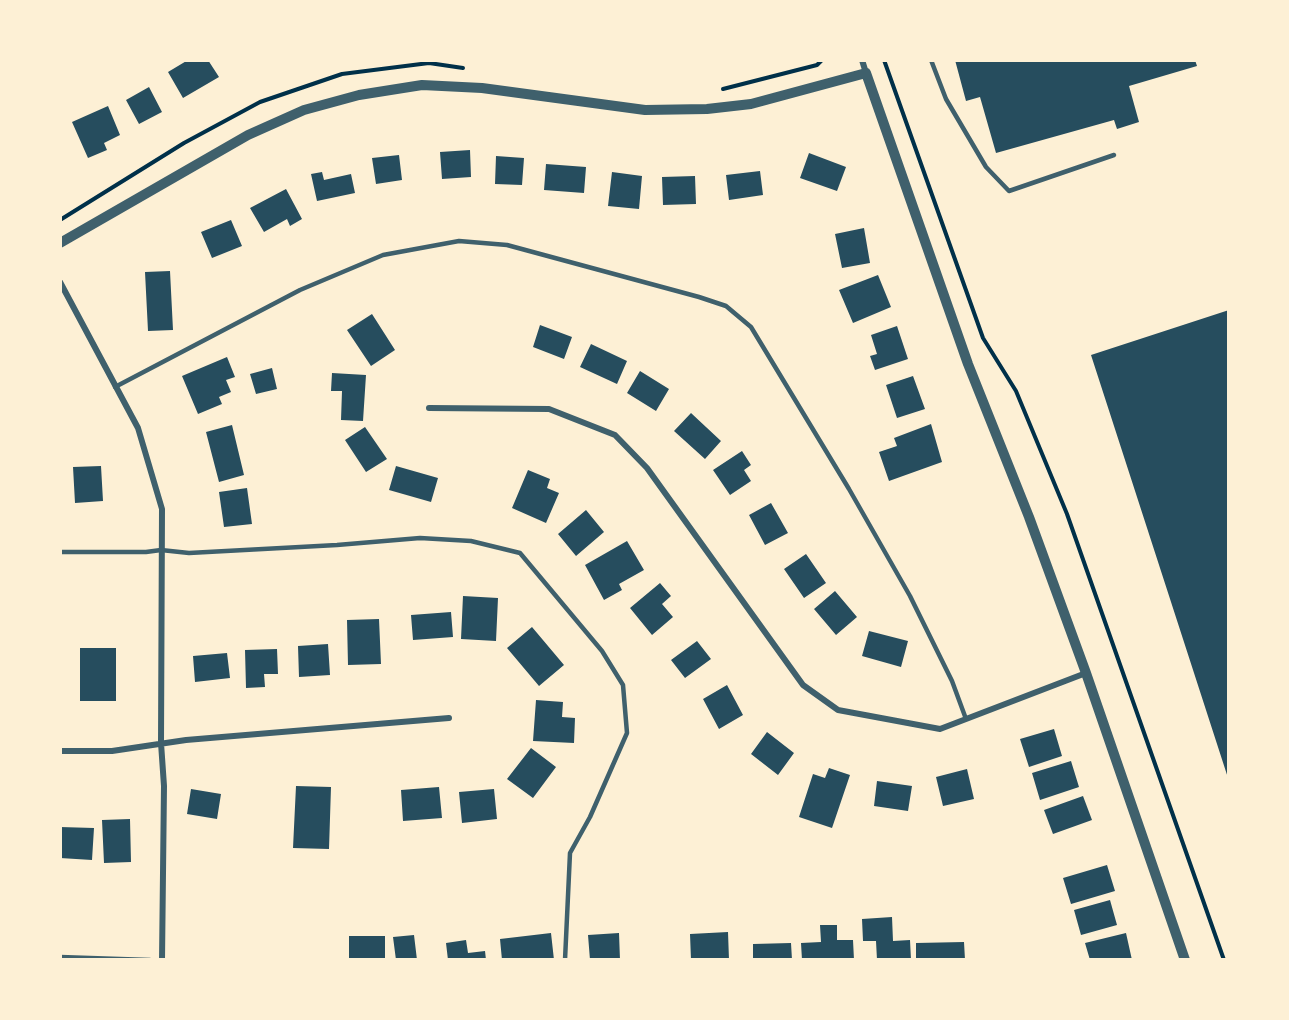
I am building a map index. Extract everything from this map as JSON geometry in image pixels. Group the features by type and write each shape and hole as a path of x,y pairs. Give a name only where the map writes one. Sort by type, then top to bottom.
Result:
{"street":[{"path":"862,60 968,364 1029,517 1086,673 1185,960"},
{"path":"60,243 248,135 304,110 360,95 422,86 442,86 482,88 645,110 707,109 751,104 866,73"},
{"path":"60,282 138,428 162,509 161,743 164,786 162,960"},
{"path":"429,408 549,409 615,435 647,468 803,684 838,710 940,729 1086,673"},
{"path":"60,751 112,751 161,743 449,718"}],"lane":[{"path":"931,60 946,99 981,158 1009,191 1114,155"},
{"path":"115,387 300,290 383,255 459,241 507,245 687,293 726,306 751,327 849,489 910,596 952,681 966,719"},
{"path":"60,552 161,550 189,553 420,538 471,541 520,553 602,651 623,685 627,733 590,817 570,853 565,960"},
{"path":"60,957 150,960"}],"path":[{"path":"884,60 982,338 1016,391 1067,514 1224,960"}],"building":[{"path":"188,60 208,60 219,77 183,98 168,72"},
{"path":"955,60 1195,60 1197,66 1129,86 1139,122 1117,129 1114,120 996,153 980,97 966,101"},
{"path":"149,87 162,112 139,124 126,100"},
{"path":"108,106 120,135 104,143 107,150 88,158 72,122"},
{"path":"470,150 471,177 442,179 440,152"},
{"path":"809,153 846,167 837,191 800,178"},
{"path":"399,155 402,180 376,184 372,158"},
{"path":"496,156 524,158 522,185 495,184"},
{"path":"546,164 586,167 584,193 544,190"},
{"path":"760,171 763,195 729,200 726,175"},
{"path":"322,172 324,180 351,174 355,193 317,201 311,174"},
{"path":"612,172 642,176 639,209 608,206"},
{"path":"695,176 696,204 663,205 662,177"},
{"path":"286,189 302,219 290,226 287,219 264,232 250,208"},
{"path":"231,220 242,246 212,258 201,232"},
{"path":"864,228 870,263 842,268 835,234"},
{"path":"170,271 173,330 148,331 145,272"},
{"path":"878,275 891,307 853,323 839,290"},
{"path":"1229,310 1229,781 1091,355"},
{"path":"372,314 395,350 371,366 347,330"},
{"path":"540,325 572,337 564,359 533,347"},
{"path":"897,326 908,359 875,370 870,356 877,354 871,335"},
{"path":"591,344 627,361 617,384 580,367"},
{"path":"227,357 235,377 226,380 231,392 219,397 222,404 198,414 182,376"},
{"path":"272,368 277,389 256,394 250,374"},
{"path":"640,371 669,389 656,411 627,393"},
{"path":"332,373 366,375 363,421 341,420 342,391 331,391"},
{"path":"913,376 925,409 897,418 886,385"},
{"path":"691,413 721,441 705,459 674,431"},
{"path":"931,424 942,462 889,481 879,452 897,446 894,438"},
{"path":"232,425 244,475 219,482 206,432"},
{"path":"365,427 387,459 366,472 345,440"},
{"path":"742,451 751,465 744,470 751,481 730,495 713,470"},
{"path":"101,466 103,501 75,503 73,467"},
{"path":"396,466 438,478 431,502 389,490"},
{"path":"528,470 550,479 547,488 559,493 546,523 512,508"},
{"path":"247,488 252,524 224,527 219,492"},
{"path":"771,503 788,533 765,545 749,515"},
{"path":"586,510 604,532 576,556 558,534"},
{"path":"627,541 644,570 619,584 622,590 604,600 585,565"},
{"path":"806,554 826,583 804,598 784,569"},
{"path":"660,583 671,596 662,604 673,617 652,635 630,608"},
{"path":"835,591 857,617 836,635 814,609"},
{"path":"463,596 498,598 496,641 461,639"},
{"path":"451,612 453,637 413,640 411,615"},
{"path":"379,619 381,664 348,665 347,620"},
{"path":"532,627 564,665 539,686 507,648"},
{"path":"869,631 908,641 901,667 862,656"},
{"path":"697,641 711,659 685,678 671,660"},
{"path":"328,644 330,675 299,677 298,646"},
{"path":"80,648 116,648 116,701 80,701"},
{"path":"277,649 278,674 264,674 265,687 246,688 245,650"},
{"path":"227,653 230,678 195,682 193,656"},
{"path":"727,685 743,715 719,729 703,699"},
{"path":"536,700 563,702 562,717 575,718 574,743 533,741"},
{"path":"1054,729 1062,756 1029,767 1020,739"},
{"path":"767,732 794,753 778,775 751,754"},
{"path":"531,748 556,767 533,798 507,779"},
{"path":"1071,761 1079,787 1040,800 1032,773"},
{"path":"829,768 850,775 832,828 799,817 813,774 825,778"},
{"path":"967,769 974,799 943,806 936,777"},
{"path":"877,781 912,786 908,811 874,806"},
{"path":"296,786 331,787 329,849 293,848"},
{"path":"439,787 442,818 403,821 401,790"},
{"path":"191,789 221,794 217,819 187,814"},
{"path":"494,789 497,819 462,823 459,792"},
{"path":"1083,796 1092,820 1053,834 1044,810"},
{"path":"130,819 131,862 104,863 102,820"},
{"path":"60,827 94,828 92,860 60,858"},
{"path":"1107,865 1115,891 1071,904 1063,878"},
{"path":"1110,900 1117,925 1081,935 1074,910"},
{"path":"892,917 893,941 910,940 911,960 877,960 876,941 863,941 862,919"},
{"path":"820,925 837,925 837,940 853,940 854,960 802,960 801,943 821,942"},
{"path":"728,932 729,960 691,960 690,934"},
{"path":"551,933 554,960 502,960 500,939"},
{"path":"619,933 620,960 590,960 588,935"},
{"path":"1126,933 1132,960 1090,960 1085,943"},
{"path":"414,935 417,960 396,960 393,937"},
{"path":"349,936 385,936 385,960 349,960"},
{"path":"466,940 468,953 485,951 486,960 448,960 446,943"},
{"path":"964,942 965,960 916,960 916,943"},
{"path":"791,943 792,960 753,960 753,944"}]}
